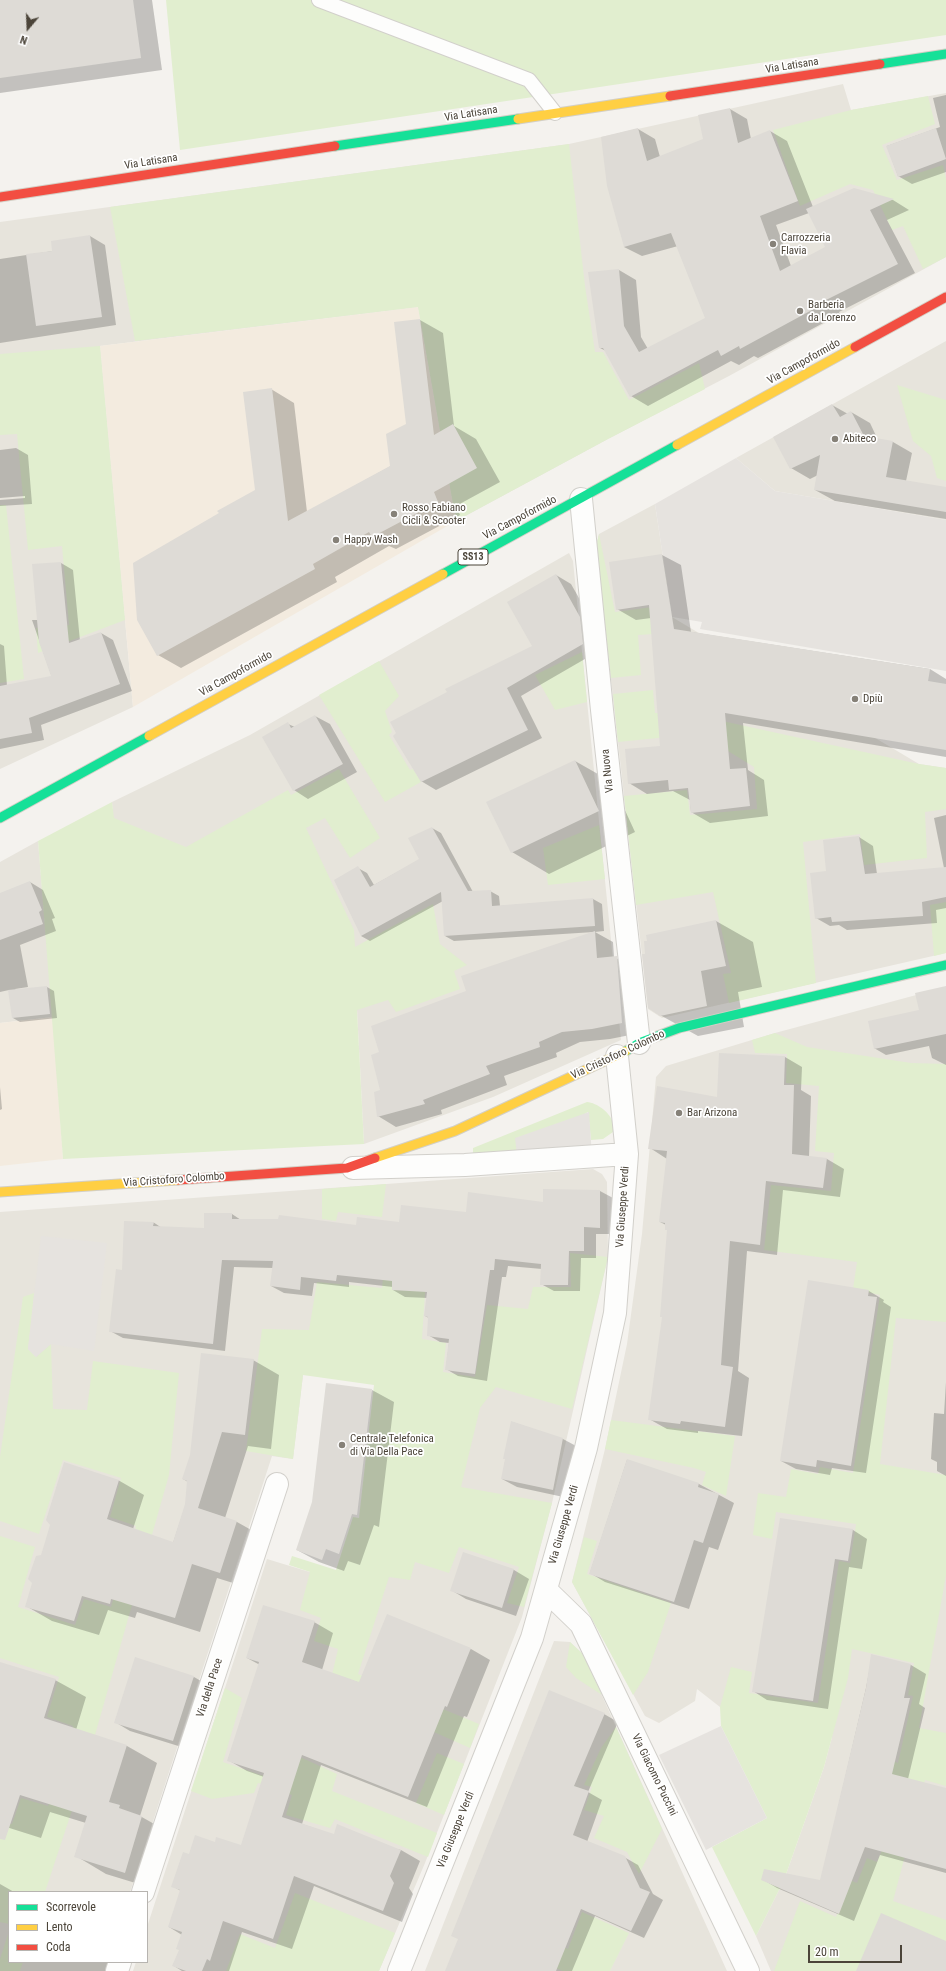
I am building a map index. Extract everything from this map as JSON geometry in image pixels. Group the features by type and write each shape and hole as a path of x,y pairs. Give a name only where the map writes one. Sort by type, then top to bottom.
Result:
{"main road":[{"name":"Via Latisana","path":"0,197 946,54"},
{"name":"Via Campoformido","path":"0,818 946,297"},
{"name":"Via Cristoforo Colombo","path":"0,1192 347,1168 454,1131 617,1056 639,1043 679,1028 946,965"}],"street":[{"name":"Via Nuova","path":"581,499 603,725 639,1043"},
{"name":"Via Giuseppe Verdi","path":"399,1971 532,1638 586,1448 615,1313 627,1154 617,1056"},
{"name":"Via Cristoforo Colombo","path":"347,1168 465,1165 627,1154"},
{"name":"Via della Pace","path":"143,1891 277,1484"},
{"name":"Via Giacomo Puccini","path":"546,1590 581,1624 748,1971"}],"lane":[{"path":"319,0 529,80 555,113"}],"shaded area":[{"path":"843,84 851,110 946,93 946,257 729,376 456,521 418,307 100,346 133,707 0,769 0,222 569,144"},
{"path":"418,307 456,521 133,707 100,346"},
{"path":"946,341 946,520 775,491 736,458"},
{"path":"736,458 775,491 946,520 946,671 700,629 702,622 672,617 655,504"},
{"path":"655,504 672,617 919,764 946,768 946,953 662,1018 648,1009 596,546 599,534"},
{"path":"569,553 573,561 621,1040 493,1097 364,1144 357,1010 127,1015 112,802 250,735"},
{"path":"38,841 53,1017 0,1023 0,862"},
{"path":"946,987 946,1971 771,1971 756,1936 784,1880 824,1767 832,1737 720,1707 697,1689 695,1701 659,1723 645,1716 572,1582 605,1449 627,1344 642,1234 656,1077 666,1066 775,1033"},
{"path":"53,1017 63,1159 0,1166 0,1023"},
{"path":"589,1112 592,1156 517,1155 515,1138"},
{"path":"593,1169 602,1174 607,1182 608,1257 552,1503 522,1617 425,1863 379,1971 133,1971 136,1963 148,1963 148,1924 267,1559 349,1584 443,1372 303,1375 293,1459 272,1456 130,1891 8,1891 8,1963 108,1963 105,1971 0,1971 0,1212"},
{"path":"41,1236 107,1243 94,1351 51,1344 36,1357 28,1349"},
{"path":"554,1641 570,1642 583,1654 727,1971 425,1971"},
{"path":"721,1726 767,1818 706,1850 659,1755"}],"green space":[{"path":"166,0 946,0 946,35 180,150"},
{"path":"928,96 935,124 882,145 897,180 943,165 946,179 946,257 923,269 903,226 892,230 873,190 850,184 800,206 773,130 851,110"},
{"path":"569,144 585,286 595,352 603,352 629,400 699,363 705,389 608,439 456,521 418,307 135,341 110,207"},
{"path":"100,346 125,620 38,653 36,628 69,625 62,546 28,550 17,434 0,435 0,354"},
{"path":"897,385 946,400 946,481 937,478 931,456 913,441"},
{"path":"0,505 6,505 24,679 0,683"},
{"path":"599,534 615,612 668,605 670,633 638,635 641,675 611,678 596,546"},
{"path":"582,652 587,702 555,710 535,675"},
{"path":"379,661 399,696 385,711 392,732 389,735 410,770 413,769 421,782 385,802 319,695"},
{"path":"653,690 655,713 681,712 919,764 946,768 946,809 925,812 927,858 864,865 860,834 803,842 816,983 729,1003 723,974 731,973 713,892 636,905 624,796 687,790 690,815 757,809 754,767 728,751 688,735 618,742 613,694"},
{"path":"339,769 380,838 350,858 325,818 306,828 354,930 355,947 433,904 440,944 467,965 454,971 460,989 396,1012 388,1000 357,1010 364,1144 63,1159 38,841 112,802 114,818 186,847 288,790 291,795"},
{"path":"599,825 605,879 548,885 543,848"},
{"path":"946,902 946,953 934,956 930,905"},
{"path":"775,1033 807,1047 911,1063 946,1064 946,1322 896,1318 880,1464 946,1475 946,1575 919,1728 946,1733 946,1786 925,1780 893,1901 946,1920 946,1971 774,1971 800,1901 836,1917 850,1880 857,1883 867,1858 877,1862 901,1804 884,1792 893,1761 898,1763 913,1696 908,1695 914,1663 852,1649 848,1678 824,1767 784,1880 756,1936 712,1847 767,1818 721,1726 720,1707 731,1667 752,1672 749,1693 818,1703 839,1561 850,1563 856,1524 776,1512 772,1539 753,1535 758,1493 786,1497 791,1469 818,1474 820,1467 853,1473 880,1295 853,1289 857,1262 764,1250 771,1185 831,1191 834,1153 815,1151 819,1086 786,1083 787,1054 755,1053 752,1040"},
{"path":"587,1102 595,1104 603,1109 611,1119 613,1132 603,1139 591,1140 588,1112 517,1155 473,1159 473,1148"},
{"path":"386,1184 382,1217 338,1212 336,1221 322,1219 322,1189"},
{"path":"570,1253 608,1257 572,1409 496,1387 480,1408 461,1487 552,1503 524,1607 507,1603 519,1567 459,1547 449,1573 415,1562 410,1580 389,1577 358,1674 479,1724 470,1748 375,1706 326,1701 338,1649 314,1641 321,1618 300,1610 310,1572 289,1565 292,1556 336,1570 353,1517 359,1518 374,1385 303,1375 293,1459 246,1451 262,1329 309,1330 317,1282 382,1288 384,1268 426,1277 422,1339 446,1343 443,1372 475,1377 487,1305 528,1309 533,1287 571,1287"},
{"path":"34,1293 28,1349 36,1357 51,1344 53,1409 87,1410 93,1361 179,1373 169,1475 83,1777 45,1891 8,1891 8,1924 0,1922 0,1821 12,1824 21,1798 48,1806 73,1726 47,1717 59,1677 0,1658 0,1536 35,1547 18,1607 75,1625 84,1599 111,1607 136,1526 110,1517 121,1478 63,1460 39,1534 0,1521 0,1457 23,1297"},
{"path":"611,1420 735,1436 726,1496 702,1485 706,1472 694,1468 605,1449"},
{"path":"584,1537 597,1541 587,1574 671,1603 648,1672 633,1695 572,1582"},
{"path":"570,1642 583,1654 602,1695 576,1678 566,1667"},
{"path":"225,1688 242,1698 223,1762 290,1785 300,1757 337,1774 332,1791 437,1833 428,1857 335,1819 330,1828 286,1815 292,1795 258,1783 254,1793 212,1799 191,1791"},
{"path":"616,1727 662,1829 639,1874 627,1852 594,1838 604,1816 584,1810 592,1787 584,1785 601,1748"},
{"path":"437,1753 464,1764 444,1815 416,1803"},
{"path":"295,1893 395,1933 379,1971 226,1971 240,1934 275,1948"},
{"path":"582,1912 629,1933 610,1971 563,1971 520,1953 529,1933 568,1949"},
{"path":"8,1934 8,1963 23,1963 20,1971 0,1971 0,1959"}],"building":[{"path":"0,0 133,0 141,58 0,78"},
{"path":"730,108 738,143 770,130 798,201 760,216 780,271 825,247 806,209 854,188 894,199 870,210 898,264 822,302 823,304 740,349 739,346 721,356 718,350 630,397 603,348 599,348 588,272 619,269 624,326 639,352 705,318 671,233 624,247 607,186 601,137 638,128 647,161 703,139 698,115"},
{"path":"936,128 946,159 898,177 886,146"},
{"path":"90,235 102,317 36,326 26,254 52,251 51,241"},
{"path":"420,319 434,435 453,424 477,468 434,492 438,502 372,537 369,532 313,564 315,569 157,656 137,620 133,563 219,513 217,511 255,490 243,392 272,388 288,521 390,466 386,434 406,424 394,322"},
{"path":"832,404 840,417 851,411 864,436 893,441 886,477 946,487 946,512 814,490 820,455 790,469 773,437"},
{"path":"662,554 674,629 930,669 928,681 946,684 946,750 725,713 730,769 746,768 750,806 691,813 688,788 669,790 668,780 628,784 625,749 660,746 649,605 616,610 609,562"},
{"path":"61,562 69,643 101,632 120,684 29,718 32,733 0,739 0,686 51,676 39,642 32,564"},
{"path":"556,574 580,617 583,644 507,688 528,730 421,782 393,736 396,733 390,722 447,692 445,689 532,646 507,602"},
{"path":"315,715 343,764 293,791 262,737 288,722 291,728"},
{"path":"575,760 599,811 511,853 486,802"},
{"path":"432,827 468,891 491,890 492,906 593,898 595,926 444,936 441,892 361,936 334,880 358,866 370,887 419,859 408,838"},
{"path":"859,836 865,874 946,867 946,897 922,902 923,916 832,922 831,917 815,919 810,873 826,871 823,840"},
{"path":"30,881 42,910 39,912 43,924 0,940 0,893"},
{"path":"716,920 726,966 701,971 707,1006 660,1016 648,1008 642,954 645,954 644,941 647,941 646,935"},
{"path":"595,931 597,958 617,956 622,1023 592,1029 562,1032 539,1042 540,1047 486,1066 490,1074 423,1100 425,1104 377,1117 374,1092 380,1090 371,1055 379,1052 371,1026 466,991 461,976"},
{"path":"47,986 50,1014 12,1018 8,990"},
{"path":"946,986 946,1034 874,1049 868,1021 919,1010 915,993"},
{"path":"719,1053 785,1056 784,1085 794,1085 792,1154 827,1158 823,1188 766,1181 760,1245 730,1241 721,1365 733,1367 725,1427 681,1421 680,1424 648,1420 662,1317 660,1317 667,1230 665,1230 665,1223 659,1222 667,1151 648,1149 657,1086 717,1097"},
{"path":"543,1189 600,1190 600,1228 584,1227 584,1251 569,1251 568,1285 540,1285 541,1264 495,1259 494,1270 490,1270 475,1374 445,1370 449,1339 427,1336 428,1317 424,1316 427,1292 392,1290 392,1281 337,1275 336,1281 301,1277 300,1290 270,1286 273,1261 222,1260 213,1344 109,1332 116,1269 122,1270 124,1221 154,1222 153,1226 204,1228 204,1213 232,1213 232,1219 278,1219 279,1215 356,1225 357,1217 399,1222 401,1205 466,1212 468,1192 543,1202"},
{"path":"808,1280 869,1290 868,1296 877,1297 851,1466 817,1460 816,1467 780,1461"},
{"path":"201,1353 254,1359 245,1435 222,1432 198,1508 237,1521 220,1573 192,1564 175,1618 111,1599 110,1604 82,1596 74,1621 25,1607 32,1583 28,1579 36,1556 41,1555 45,1542 50,1525 46,1520 64,1462 119,1480 107,1519 173,1542 185,1504 187,1481 182,1479 190,1455"},
{"name":"Centrale Telefonica di Via Della Pace","path":"326,1383 372,1389 357,1515 352,1514 339,1554 326,1549 322,1560 296,1550 312,1502"},
{"path":"511,1421 563,1438 553,1490 501,1479 505,1459 503,1459"},
{"path":"627,1459 699,1483 698,1487 719,1494 703,1543 694,1540 674,1602 589,1574"},
{"path":"780,1518 853,1529 848,1561 835,1559 813,1701 752,1692"},
{"path":"463,1552 514,1569 502,1608 450,1591"},
{"path":"263,1605 315,1621 302,1662 359,1682 387,1614 471,1648 447,1707 445,1706 408,1797 302,1755 282,1817 334,1834 337,1824 401,1850 390,1876 394,1883 383,1911 294,1876 273,1939 223,1921 210,1961 207,1959 202,1971 186,1971 172,1966 179,1950 176,1949 182,1932 168,1927 180,1890 171,1887 183,1852 189,1854 195,1835 215,1842 216,1837 241,1845 264,1773 227,1761 259,1662 246,1658"},
{"path":"871,1654 911,1664 904,1698 910,1698 892,1774 946,1788 946,1869 865,1847 839,1914 761,1880 764,1869 820,1880 866,1688"},
{"path":"135,1657 194,1676 173,1741 114,1723"},
{"path":"0,1662 56,1679 44,1718 127,1745 109,1802 120,1805 119,1808 142,1816 125,1873 74,1857 87,1816 20,1795 5,1840 0,1839"},
{"path":"549,1690 605,1713 574,1786 589,1791 573,1835 625,1856 640,1888 650,1892 631,1931 581,1909 556,1971 445,1971 458,1939 451,1936"},
{"path":"881,1913 946,1941 946,1971 856,1971"}],"traffic: fast":[{"path":"880,64 946,54"},
{"path":"335,146 518,119"},
{"path":"443,574 677,445"},
{"path":"0,818 149,736"},
{"path":"626,1051 639,1043 679,1028 946,965"}],"traffic: slow":[{"path":"518,119 670,96"},
{"path":"677,445 855,347"},
{"path":"149,736 443,574"},
{"path":"375,1158 455,1131 626,1051"},
{"path":"0,1192 178,1180"}],"traffic: jam":[{"path":"670,96 880,64"},
{"path":"0,197 335,146"},
{"path":"855,347 946,297"},
{"path":"178,1180 347,1168 375,1158"}],"place":[{"name":"Carrozzeria Flavia","path":"773,244"},
{"name":"Barberia da Lorenzo","path":"800,311"},
{"name":"Abiteco","path":"835,439"},
{"name":"Rosso Fabiano Cicli & Scooter","path":"394,514"},
{"name":"Happy Wash","path":"336,540"},
{"name":"Dpiù","path":"855,699"},
{"name":"Bar Arizona","path":"679,1113"},
{"name":"Centrale Telefonica di Via Della Pace","path":"342,1445"}]}
